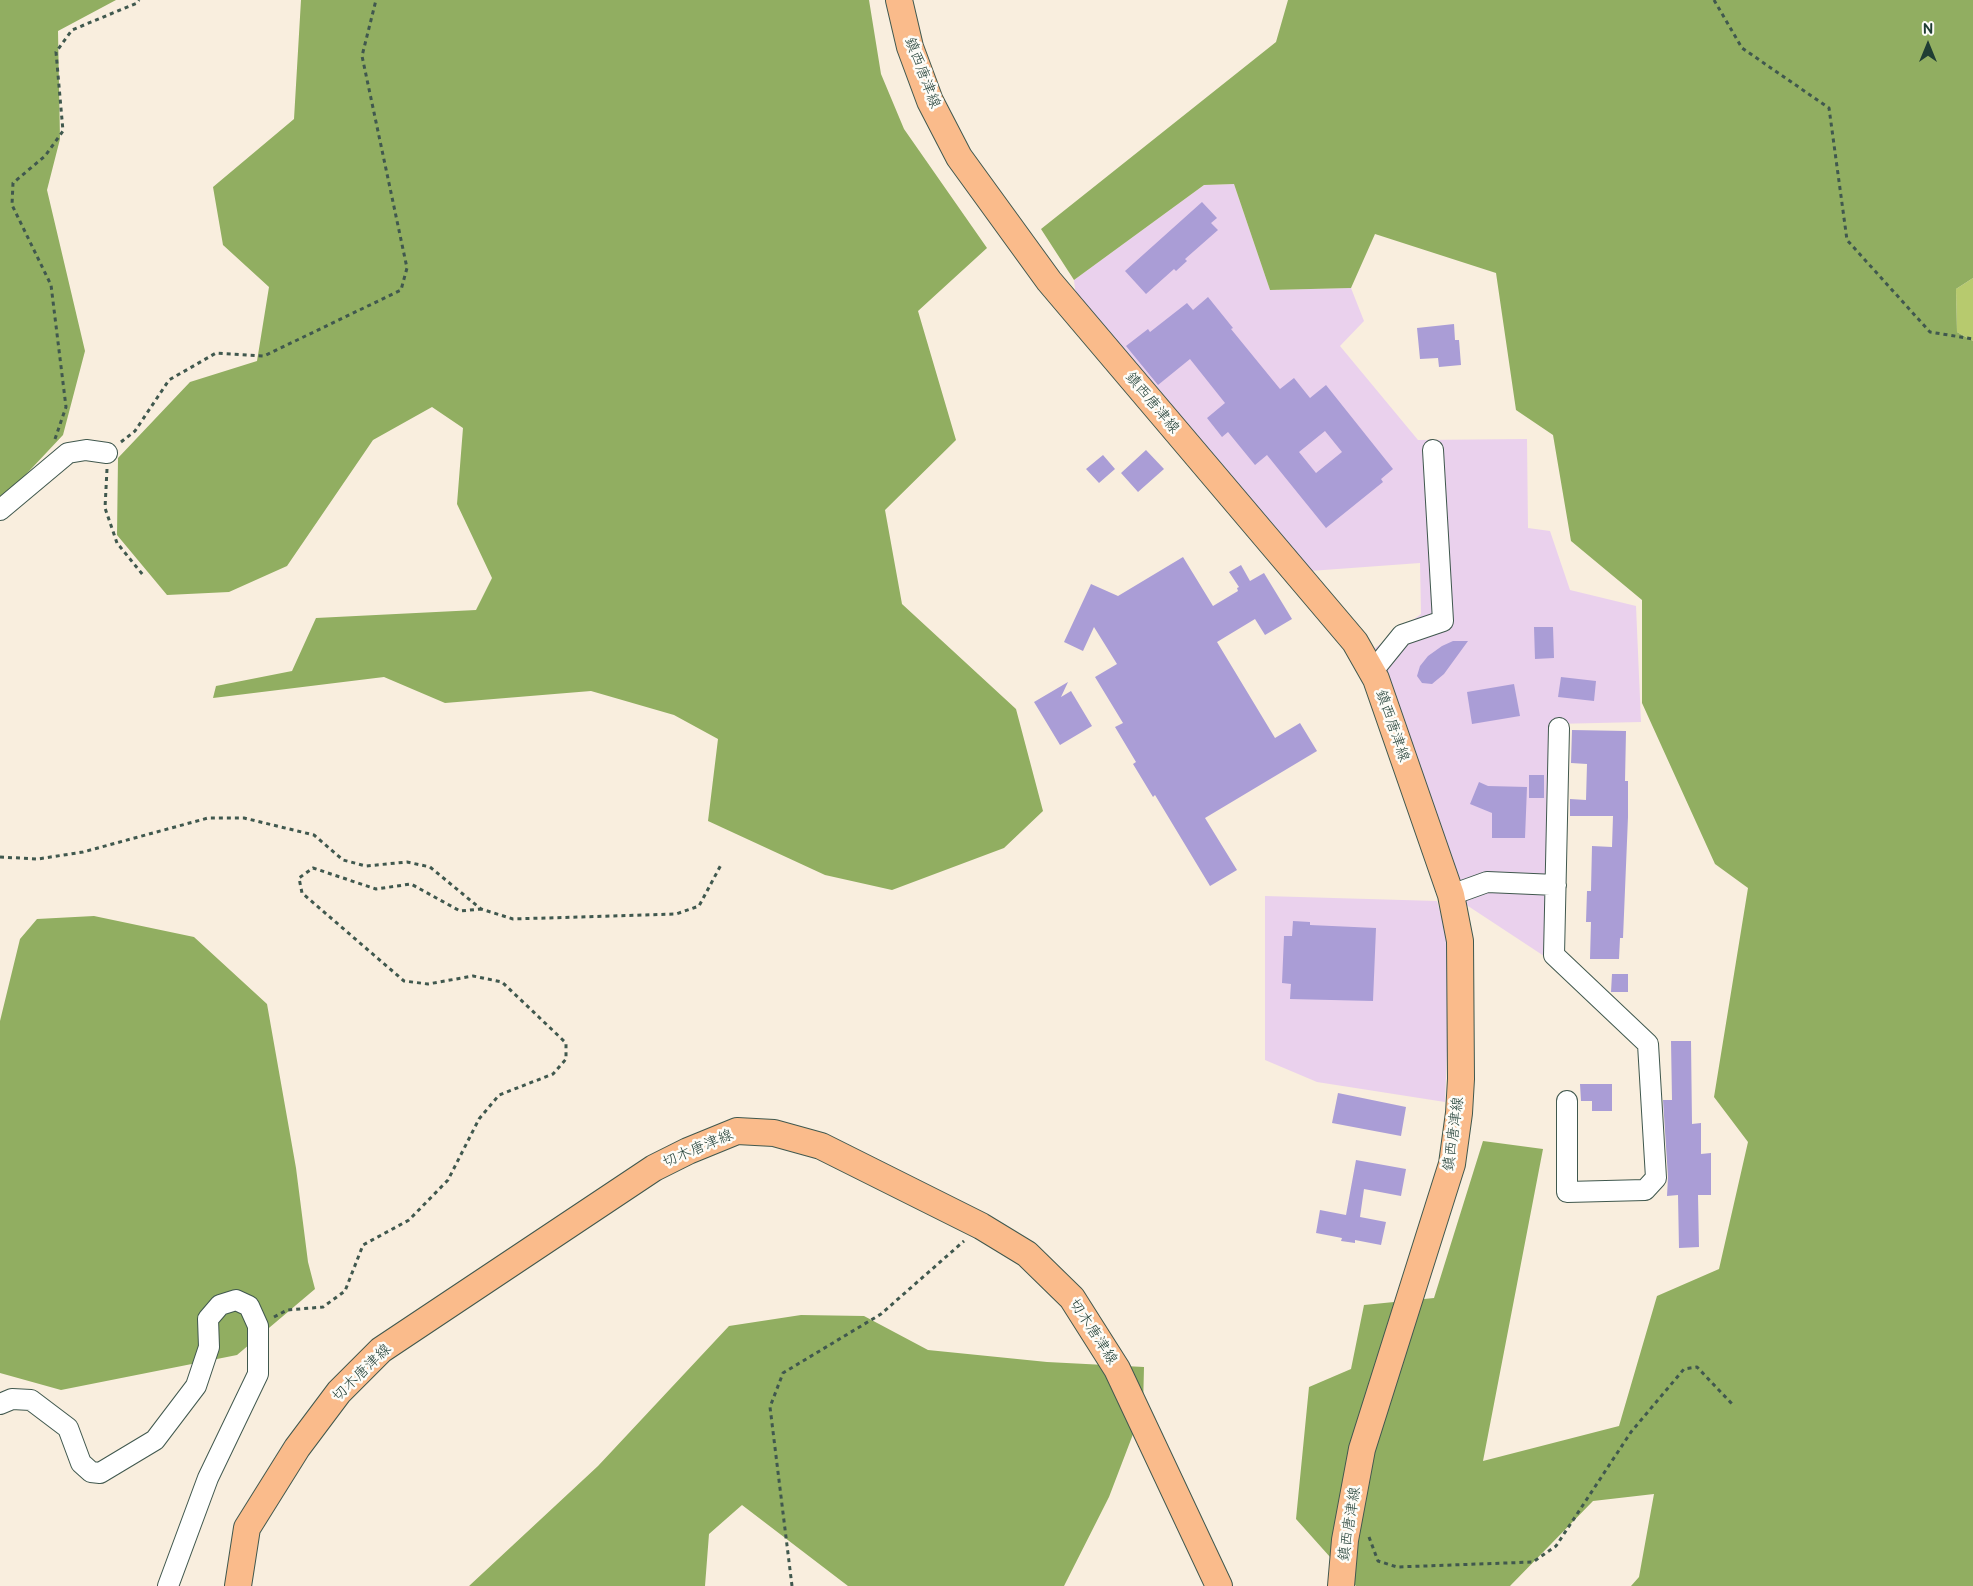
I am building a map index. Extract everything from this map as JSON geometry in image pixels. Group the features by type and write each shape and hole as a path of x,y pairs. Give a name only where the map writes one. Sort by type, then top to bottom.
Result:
{"main road":[{"name":"鎮西唐津線","path":"899,0 910,47 930,101 959,157 1049,281 1356,642 1372,672 1451,895 1460,942 1461,1069 1459,1113 1452,1164 1362,1449 1345,1540 1341,1586"},
{"name":"切木唐津線","path":"238,1586 247,1528 297,1448 339,1392 381,1350 654,1168 688,1151 737,1131 774,1133 821,1146 981,1226 1027,1254 1072,1298 1117,1369 1219,1586"}],"street":[{"path":"0,510 68,453 86,450 107,453"},
{"path":"1372,672 1402,635 1443,621 1433,450"},
{"path":"1559,728 1554,955 1648,1044 1656,1178 1645,1190 1567,1192 1567,1101"},
{"path":"1451,895 1487,882 1556,884"},
{"path":"0,1404 12,1399 31,1400 68,1428 81,1463 91,1472 100,1473 155,1440 196,1386 209,1347 208,1319 220,1305 236,1300 249,1306 258,1326 258,1374 208,1478 168,1586"}],"path":[{"path":"52,444 57,436 66,407 51,285 12,204 13,183 45,156 63,131 56,52 72,30 137,4 139,0"},
{"path":"143,575 117,543 105,508 107,453 135,431 170,380 216,354 264,356 401,290 407,268 362,56 376,0"},
{"path":"1714,0 1742,48 1829,108 1847,240 1930,332 1973,339"},
{"path":"0,856 38,859 83,852 208,818 244,818 314,835 342,860 366,866 407,862 430,866 481,909 513,919 676,914 699,906 722,863"},
{"path":"258,1326 286,1310 323,1307 344,1291 363,1245 409,1220 448,1180 479,1119 500,1095 554,1074 566,1059 566,1043 502,982 473,976 428,984 404,981 302,893 299,878 313,868 376,889 411,884 460,911 481,909"},
{"path":"792,1586 770,1407 782,1373 881,1314 981,1226"},
{"path":"1370,1531 1369,1540 1378,1560 1397,1567 1533,1562 1556,1546 1631,1432 1684,1369 1697,1367 1734,1406"}],"shaded area":[{"path":"1234,184 1270,290 1351,288 1364,321 1340,346 1418,440 1527,439 1528,528 1550,531 1570,590 1636,606 1641,722 1554,724 1547,958 1465,904 1375,648 1421,614 1420,563 1310,571 1076,298 1074,280 1204,185"},
{"path":"1265,896 1437,901 1451,952 1445,1102 1317,1082 1265,1060"}],"green space":[{"path":"0,0 116,0 58,31 60,139 47,190 85,351 63,435 0,502"},
{"path":"301,0 869,0 881,74 904,129 987,248 918,311 956,440 885,510 902,604 1016,709 1043,811 1004,848 892,890 825,875 708,821 718,739 674,715 591,691 445,703 384,677 213,698 216,686 292,671 316,618 476,610 492,578 457,504 463,428 432,407 373,440 287,566 229,592 167,595 117,535 118,458 190,382 257,361 269,287 223,245 213,187 294,119"},
{"path":"1288,0 1973,0 1973,278 1956,289 1957,332 1973,341 1973,1586 1631,1586 1639,1577 1654,1494 1593,1501 1510,1586 1356,1586 1296,1519 1309,1387 1351,1369 1364,1305 1434,1298 1483,1141 1543,1149 1483,1461 1619,1426 1657,1296 1719,1269 1748,1142 1714,1097 1748,888 1715,864 1642,703 1642,600 1571,541 1553,435 1516,410 1496,273 1375,234 1351,288 1270,290 1234,184 1204,185 1074,280 1041,229 1276,42"},
{"path":"1973,278 1973,341 1957,332 1956,289"},
{"path":"94,916 194,937 267,1004 296,1168 308,1262 315,1289 237,1355 61,1390 0,1373 0,1021 20,939 37,919"},
{"path":"801,1315 864,1316 928,1350 1047,1362 1144,1367 1143,1408 1109,1497 1064,1586 848,1586 742,1505 709,1534 705,1586 469,1586 598,1466 729,1326"}],"building":[{"path":"1202,202 1217,218 1211,223 1218,230 1185,259 1187,261 1176,271 1174,269 1146,294 1125,271"},
{"path":"1208,297 1233,328 1231,329 1280,389 1294,378 1310,398 1326,385 1393,469 1381,479 1383,482 1326,528 1267,455 1255,465 1228,432 1222,437 1207,418 1225,403 1190,359 1158,385 1126,346 1148,329 1150,332 1187,303 1193,310","holes":["1325,431 1342,452 1316,473 1299,452"]},
{"path":"1454,324 1455,340 1459,340 1461,365 1439,367 1438,358 1420,359 1417,328"},
{"path":"1146,450 1164,469 1138,492 1121,473"},
{"path":"1103,455 1115,469 1099,483 1086,469"},
{"path":"1183,557 1213,606 1238,591 1237,588 1239,587 1229,572 1241,565 1250,581 1264,573 1292,619 1265,635 1255,619 1217,642 1275,738 1300,723 1317,751 1205,818 1237,870 1210,886 1155,795 1153,797 1133,764 1136,762 1115,727 1123,723 1095,677 1117,664 1094,627 1083,651 1064,642 1091,584 1118,596"},
{"path":"1534,627 1553,627 1554,658 1535,659"},
{"path":"1453,641 1468,641 1444,674 1432,684 1422,683 1417,676 1420,666 1428,656"},
{"path":"1561,677 1596,681 1594,701 1558,697"},
{"path":"1068,682 1061,697 1071,691 1092,726 1060,745 1034,702"},
{"path":"1514,684 1520,716 1472,724 1467,692"},
{"path":"1572,730 1626,731 1625,781 1628,781 1628,817 1623,938 1620,938 1619,959 1590,959 1591,922 1586,922 1587,891 1591,891 1592,846 1612,847 1613,816 1570,816 1570,799 1586,800 1587,764 1571,763"},
{"path":"1529,775 1544,775 1544,798 1529,798"},
{"path":"1479,782 1488,786 1527,787 1525,838 1492,838 1492,813 1470,804"},
{"path":"1293,921 1310,922 1310,925 1376,928 1373,1001 1290,999 1291,984 1282,983 1284,936 1292,936"},
{"path":"1612,974 1628,974 1628,992 1611,992"},
{"path":"1671,1041 1691,1041 1692,1124 1701,1123 1701,1154 1711,1153 1711,1195 1698,1195 1699,1247 1679,1248 1678,1195 1667,1196 1668,1177 1663,1100 1672,1100"},
{"path":"1580,1084 1612,1084 1612,1111 1592,1111 1592,1101 1581,1101"},
{"path":"1338,1093 1406,1107 1401,1136 1332,1123"},
{"path":"1356,1160 1406,1169 1401,1196 1364,1189 1360,1217 1386,1222 1381,1245 1355,1240 1355,1243 1341,1241 1342,1238 1316,1233 1320,1210 1346,1215"}]}
